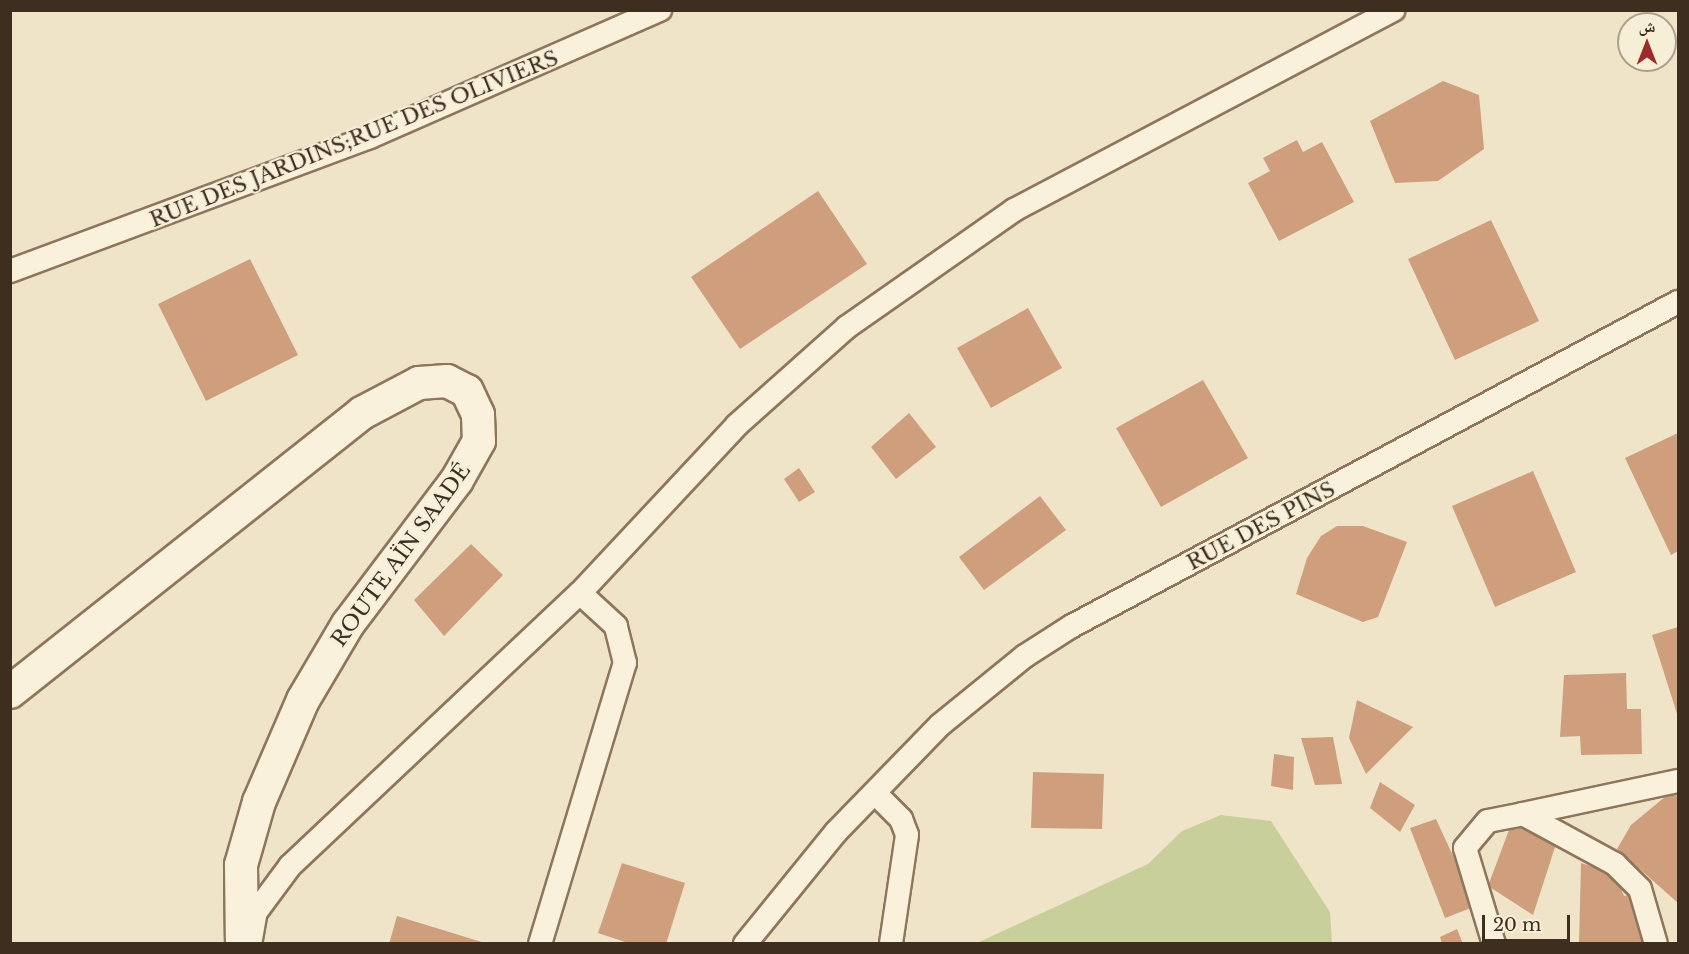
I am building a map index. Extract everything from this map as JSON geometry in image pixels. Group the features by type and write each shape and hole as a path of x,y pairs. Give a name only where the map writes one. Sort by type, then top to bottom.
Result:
{"street":[{"name":"RUE DES JARDINS;RUE DES OLIVIERS","path":"10,271 370,137 660,10"},
{"path":"250,944 256,912 290,866 580,593 737,424 798,367 924,268 1014,210 1394,10"},
{"name":"RUE DES PINS","path":"746,944 875,793 978,689 1072,626 1678,302"},
{"name":"ROUTE AÏN SAADÉ","path":"10,692 362,413 418,383 447,381 466,391 478,415 479,441 457,480 348,624 303,700 259,802 241,865 242,944"},
{"path":"540,944 625,663 616,626 580,593"},
{"path":"1494,944 1465,848 1488,821 1678,781"},
{"path":"875,793 901,819 907,835 891,944"},
{"path":"1523,814 1615,864 1640,890 1656,944"}],"green space":[{"path":"1221,815 1271,821 1330,912 1332,943 977,943 1148,864 1182,831"}],"building":[{"path":"1443,81 1479,95 1484,149 1438,181 1395,183 1370,121"},
{"path":"1297,140 1303,152 1322,142 1354,202 1279,241 1248,183 1270,171 1263,158"},
{"path":"818,191 867,264 740,349 691,277"},
{"path":"1491,220 1539,321 1455,360 1408,259"},
{"path":"250,259 298,355 206,401 158,304"},
{"path":"1028,308 1062,368 991,408 957,348"},
{"path":"1203,380 1248,458 1161,507 1116,428"},
{"path":"909,413 936,447 896,479 871,447"},
{"path":"1678,433 1678,551 1671,555 1625,458"},
{"path":"799,468 815,492 799,502 784,479"},
{"path":"1533,471 1576,572 1495,607 1452,506"},
{"path":"1040,496 1066,530 984,590 959,557"},
{"path":"1337,526 1363,526 1407,542 1378,617 1363,622 1296,594 1307,558 1321,536"},
{"path":"471,544 503,575 444,636 414,600"},
{"path":"1678,627 1678,717 1652,635"},
{"path":"1626,673 1627,709 1641,709 1642,754 1581,755 1580,736 1560,737 1564,675"},
{"path":"1357,700 1413,727 1366,774 1349,738"},
{"path":"1333,737 1342,784 1315,785 1301,738"},
{"path":"1274,754 1294,757 1293,790 1271,786"},
{"path":"1033,772 1104,774 1102,829 1031,828"},
{"path":"1380,782 1415,805 1400,832 1370,808"},
{"path":"1672,791 1678,797 1678,903 1617,849 1631,825"},
{"path":"1436,819 1476,906 1445,918 1410,828"},
{"path":"1512,822 1556,844 1533,915 1488,886"},
{"path":"622,863 685,883 666,944 631,944 598,933"},
{"path":"1581,863 1615,874 1624,896 1630,895 1646,944 1579,944"},
{"path":"397,916 485,943 485,944 389,944"},
{"path":"1457,929 1463,944 1442,944 1440,937"}]}
